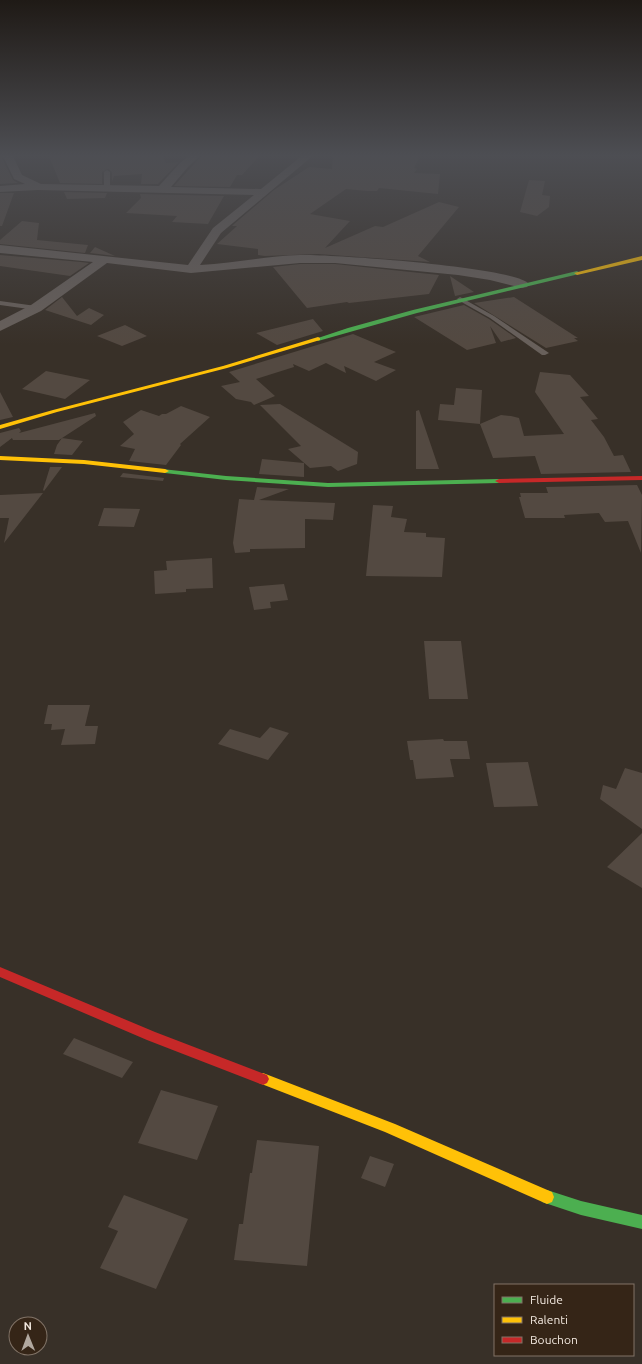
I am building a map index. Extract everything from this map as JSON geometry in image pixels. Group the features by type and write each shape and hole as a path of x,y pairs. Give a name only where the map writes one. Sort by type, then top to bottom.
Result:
{"street":[{"path":"191,269 217,231 233,218"},
{"path":"0,249 191,269 220,269 277,261 333,260 468,271 495,276 522,284"},
{"path":"0,428 75,406 225,367 385,318 522,284 642,258"},
{"path":"0,327 36,308 105,259"},
{"path":"0,458 84,462 226,478 328,485 642,478"},
{"path":"0,972 151,1036 390,1128 544,1196 580,1208 642,1222"}],"lane":[{"path":"460,299 492,317 545,352"},
{"path":"0,303 36,308"}],"building":[{"path":"0,218 5,218 2,226 0,226"},
{"path":"176,218 212,218 208,224 172,222"},
{"path":"241,218 331,218 350,221 325,248 375,226 383,227 404,218 450,218 418,256 430,262 318,254 265,256 258,255 258,249 217,244 237,226 232,226"},
{"path":"22,221 39,223 37,240 88,245 85,253 0,244 0,240"},
{"path":"95,247 115,256 90,253"},
{"path":"0,255 89,263 70,276 0,266"},
{"path":"300,264 335,264 439,275 429,294 347,302 307,308 273,267"},
{"path":"450,276 474,292 455,296"},
{"path":"62,297 77,316 89,308 104,315 91,325 45,310"},
{"path":"514,297 578,338 574,338 578,341 546,348 474,303"},
{"path":"464,305 489,319 516,338 501,342 490,326 496,343 467,350 414,317"},
{"path":"313,319 323,331 277,345 256,333"},
{"path":"125,325 147,336 122,346 97,336"},
{"path":"353,334 396,352 374,362 396,370 376,381 344,366 346,373 326,363 309,371 293,364 294,367 256,379 275,396 254,405 251,402 236,399 221,386 240,382 229,372"},
{"path":"46,371 90,380 65,399 22,389"},
{"path":"540,372 570,375 589,396 580,397 598,419 591,420 604,437 614,456 623,455 631,472 541,474 535,456 493,458 480,424 501,415 519,418 524,436 564,434 535,392"},
{"path":"456,388 482,390 480,424 438,420 440,404 454,405"},
{"path":"0,392 13,417 0,420"},
{"path":"280,404 358,452 357,464 338,471 331,466 310,468 288,449 301,446 260,405"},
{"path":"181,406 210,417 180,444 181,445 166,465 129,461 135,449 120,446 134,434 123,422 141,410 159,416"},
{"path":"419,410 439,469 416,469 416,411"},
{"path":"95,413 96,416 59,440 13,440 12,438 0,447 0,433 19,428 21,431 19,433"},
{"path":"62,438 83,441 72,455 54,454 57,445"},
{"path":"262,459 304,463 304,477 259,474"},
{"path":"50,467 62,467 44,491 43,490"},
{"path":"123,473 164,478 163,481 120,477"},
{"path":"637,485 642,495 641,553 628,521 605,522 599,513 564,515 565,518 525,518 519,497 521,497 520,493 548,493 546,487"},
{"path":"257,487 289,489 259,500 335,503 333,520 305,519 305,548 250,549 250,552 235,553 233,543 239,499 254,500"},
{"path":"43,493 4,543 9,518 0,518 0,495"},
{"path":"373,505 393,506 391,517 407,519 404,532 426,533 426,537 445,538 442,577 366,576"},
{"path":"104,508 140,509 134,527 98,526"},
{"path":"212,558 213,588 186,589 186,592 155,594 154,571 167,570 166,561"},
{"path":"284,584 288,600 270,602 271,608 254,610 249,587"},
{"path":"424,641 461,641 468,699 429,699"},
{"path":"48,705 90,705 85,726 98,726 95,744 61,745 65,729 51,730 52,724 44,724"},
{"path":"270,727 289,733 268,760 218,744 230,729 260,738"},
{"path":"443,739 444,741 467,741 470,759 450,759 454,777 416,779 413,760 410,760 407,741"},
{"path":"528,762 538,806 494,807 486,763"},
{"path":"625,768 642,773 642,829 600,799 603,785 616,789"},
{"path":"642,833 642,888 607,867"},
{"path":"74,1038 133,1062 122,1078 63,1054"},
{"path":"161,1090 218,1106 197,1160 138,1143"},
{"path":"257,1140 319,1146 307,1266 234,1260 239,1224 243,1224 250,1173 252,1173"},
{"path":"370,1156 394,1164 385,1187 361,1178"},
{"path":"124,1195 188,1219 156,1289 100,1268 118,1231 108,1227"}],"traffic: fast":[{"path":"318,339 415,312 577,273"},
{"path":"165,471 226,478 328,485 499,481"},
{"path":"547,1197 581,1208 642,1222"}],"traffic: slow":[{"path":"577,273 642,258"},
{"path":"0,427 55,411 225,367 318,339"},
{"path":"0,458 84,462 165,471"},
{"path":"263,1079 390,1128 547,1197"}],"traffic: jam":[{"path":"499,481 642,478"},
{"path":"0,972 151,1036 263,1079"}]}
